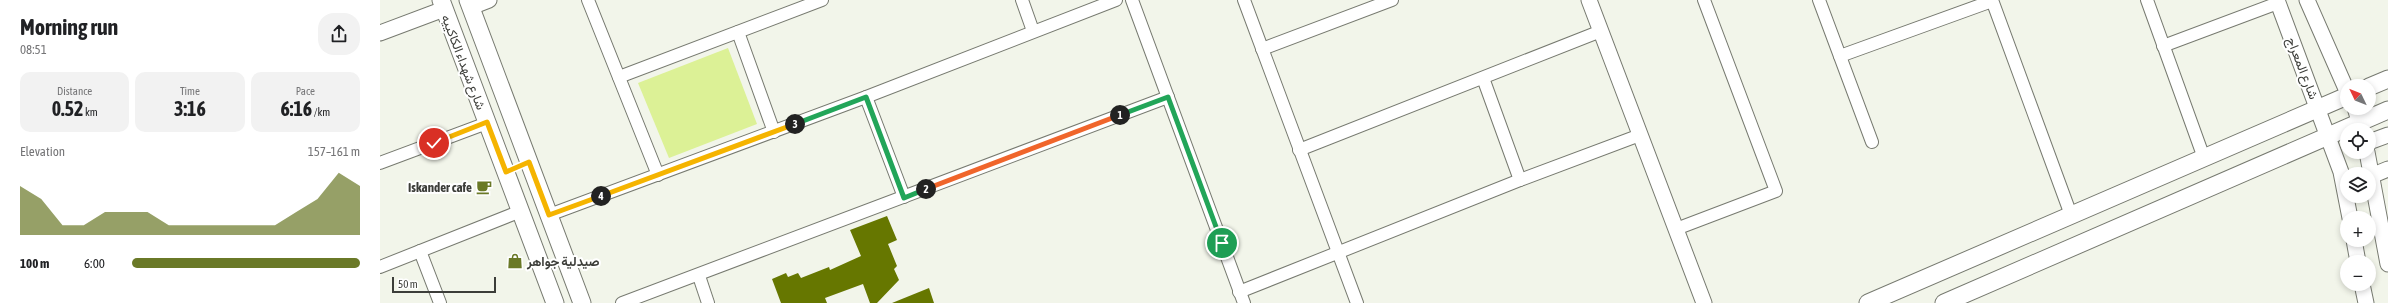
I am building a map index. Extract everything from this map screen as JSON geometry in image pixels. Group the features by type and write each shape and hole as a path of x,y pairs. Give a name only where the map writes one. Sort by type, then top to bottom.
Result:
{"main road":[{"path":"469,3 582,303"},
{"name":"شارع شهداء الكاكييه","path":"443,5 555,303"},
{"path":"2376,84 2388,79"},
{"path":"1868,303 2340,99"},
{"path":"1952,301 2327,137 2359,120 2388,110"},
{"path":"506,172 529,162"}],"street":[{"path":"469,3 489,0"},
{"path":"588,0 658,175"},
{"path":"619,77 822,0"},
{"path":"1022,0 1033,31"},
{"path":"549,215 774,132 1116,0"},
{"path":"1132,0 1242,297 1338,254 1520,180 1640,135"},
{"path":"1244,0 1357,303"},
{"path":"1262,49 1360,6 1392,0"},
{"path":"1590,0 1704,303"},
{"path":"1676,229 1776,191 1704,0"},
{"path":"1819,0 1872,142"},
{"path":"1840,56 1992,0 2071,215"},
{"path":"2147,0 2204,158"},
{"path":"2307,0 2342,79"},
{"path":"2163,46 2278,2"},
{"name":"شارع المعراج","path":"2278,2 2341,172 2349,211"},
{"path":"380,34 443,5"},
{"path":"1299,150 1601,31"},
{"path":"738,32 774,132"},
{"path":"1483,78 1520,180"},
{"path":"866,97 904,198"},
{"path":"622,303 699,276 1168,97"},
{"path":"380,163 487,122"},
{"path":"2376,139 2388,135"},
{"path":"2376,174 2388,169"},
{"path":"2376,202 2388,264"},
{"path":"380,267 521,211"},
{"path":"420,251 440,303"},
{"path":"699,276 708,303"},
{"path":"2363,291 2366,303"}],"green space":[{"path":"728,48 757,124 669,158 638,83"}],"building":[{"path":"887,216 897,240 888,244 897,266 894,269 899,280 877,303 870,303 863,284 825,298 827,303 781,303 772,279 786,273 788,277 798,273 801,278 829,267 830,270 861,256 850,230"},
{"path":"929,288 934,303 892,303"}],"place":[{"name":"Iskander cafe","path":"484,187"},
{"name":"صيدلية جواهر","path":"515,261"}],"route":[{"path":"434,143 487,122 506,172 529,162 549,215 866,97 904,198 1168,97 1222,243"}]}
